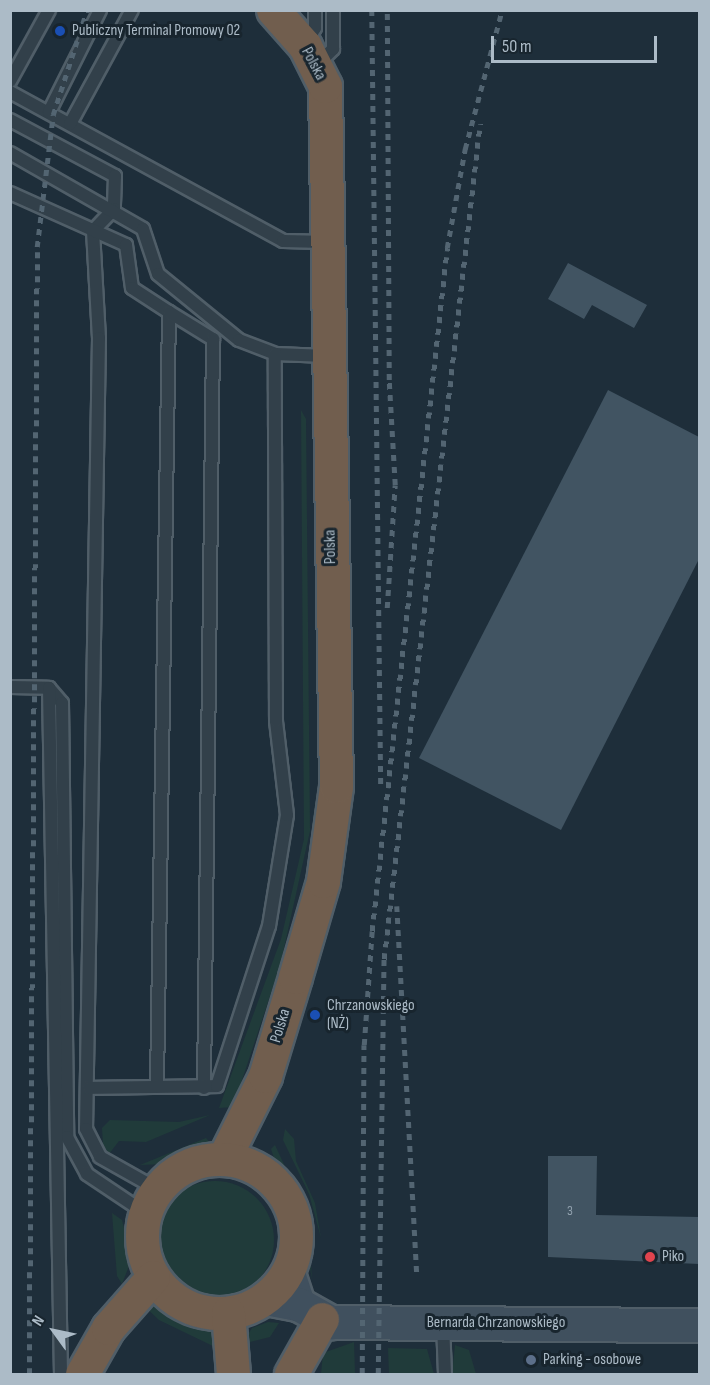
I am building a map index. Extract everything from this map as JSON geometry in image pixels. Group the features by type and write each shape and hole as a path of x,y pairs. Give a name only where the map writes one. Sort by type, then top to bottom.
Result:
{"highway":[{"name":"Polska","path":"257,1168 266,1076 323,881 333,818 325,86 311,56 278,14"},
{"name":"Polska","path":"224,1158 266,1076"},
{"path":"291,1374 302,1299 290,1203 257,1168 224,1158 176,1171 151,1201 141,1235 153,1276 182,1304 228,1313 266,1298 302,1299"},
{"path":"82,1374 108,1328 153,1276"},
{"path":"228,1313 233,1374"}],"street":[{"name":"Bernarda Chrzanowskiego","path":"302,1299 442,1322 699,1324"}],"lane":[{"path":"10,81 49,10"},
{"path":"49,112 100,10"},
{"path":"70,124 132,10"},
{"path":"315,10 311,56 333,49 333,10"},
{"path":"10,92 283,241 327,242"},
{"path":"10,120 115,176 114,208 93,231 99,339 89,1088 86,1129 93,1149 151,1201"},
{"path":"10,153 114,208 143,229 158,273 188,301 239,340 275,354 328,356"},
{"path":"10,193 126,245 132,288 213,339 204,1088"},
{"path":"158,1087 169,312"},
{"path":"89,1088 217,1086 269,926 287,815 276,721 275,354"},
{"path":"10,687 49,688 62,703 67,1137 87,1174 151,1201"},
{"path":"49,688 61,1374"},
{"path":"442,1322 445,1374"}],"green space":[{"path":"301,410 306,419 310,831 280,966 233,1107 219,1108 281,939 304,839"},
{"path":"210,1115 146,1142 119,1141 109,1154 103,1145 102,1128 110,1120 179,1122"},
{"path":"285,1129 294,1139 296,1161 315,1203 321,1238 309,1194 283,1140"},
{"path":"206,1138 211,1144 165,1164 140,1165"},
{"path":"275,1145 308,1216 312,1280 301,1212 277,1167 271,1149"},
{"path":"215,1181 237,1186 257,1198 269,1218 274,1240 269,1262 257,1282 237,1294 215,1299 193,1294 173,1282 161,1262 156,1240 161,1218 173,1198 193,1186"},
{"path":"112,1213 122,1220 126,1236 129,1266 122,1284 117,1276"},
{"path":"154,1304 181,1323 212,1330 217,1348 159,1320 144,1306"},
{"path":"268,1322 279,1323 270,1337 242,1344 252,1328"},
{"path":"354,1342 355,1374 321,1374 323,1353"},
{"path":"455,1345 469,1350 476,1374 452,1374"},
{"path":"388,1348 427,1349 434,1374 389,1374"}],"building":[{"path":"568,263 647,305 634,328 592,305 584,319 548,299"},
{"path":"608,390 699,437 699,559 561,830 419,758"},
{"path":"548,1156 597,1156 596,1215 699,1217 699,1264 548,1257"}],"railway":[{"path":"29,1374 37,247 53,115 87,10"},
{"path":"372,10 381,787"},
{"path":"387,10 389,380 395,485 387,608"},
{"path":"362,1374 364,1045 372,931 447,248 465,149 502,10"},
{"path":"378,1374 384,959 480,123"},
{"path":"397,906 417,1275"}],"place":[{"name":"Publiczny Terminal Promowy 02","path":"60,31"},
{"name":"Chrzanowskiego (NŻ)","path":"315,1015"},
{"name":"Piko","path":"650,1257"},
{"name":"Parking - osobowe","path":"531,1360"}]}
